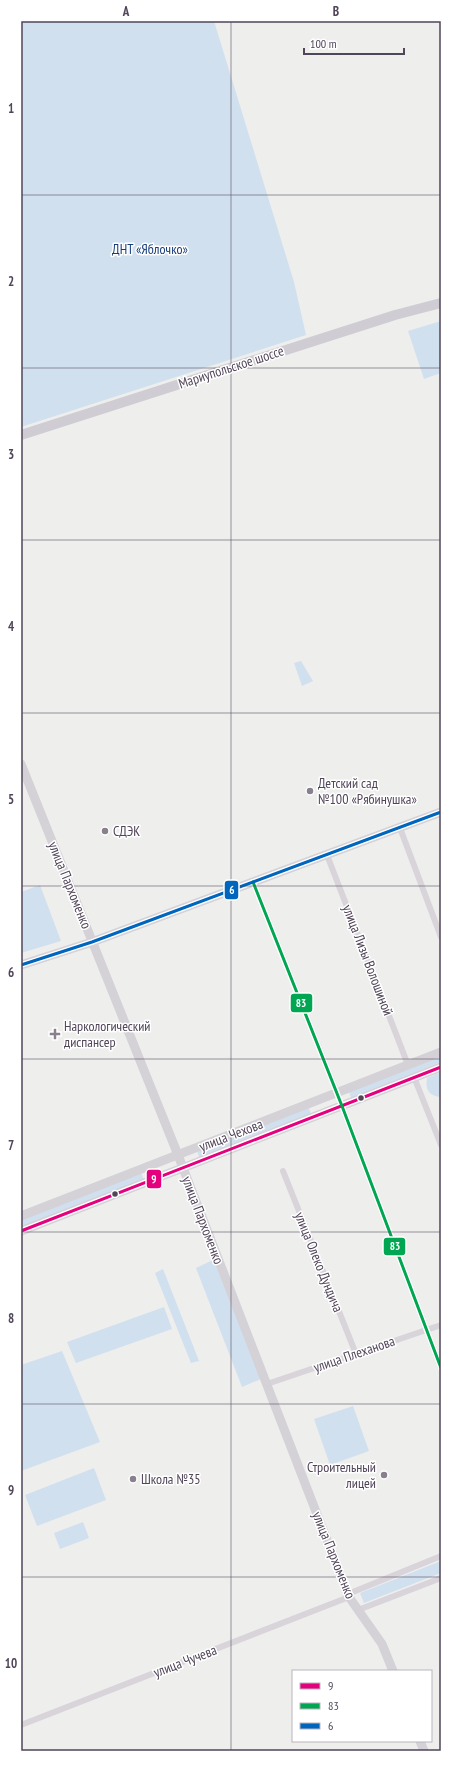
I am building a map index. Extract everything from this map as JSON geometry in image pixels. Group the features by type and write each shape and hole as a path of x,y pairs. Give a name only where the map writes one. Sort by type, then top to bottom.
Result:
{"main road":[{"name":"Мариупольское шоссе","path":"21,435 395,315 441,303"}],"street":[{"name":"улица Пархоменко","path":"21,764 178,1155 349,1595 382,1644 393,1670"},
{"path":"21,965 92,942 441,812"},
{"path":"400,828 441,937"},
{"name":"улица Лизы Волошиной","path":"327,855 408,1065"},
{"path":"253,882 337,1093 441,1368"},
{"name":"улица Чехова","path":"21,1216 441,1052"},
{"name":"улица Чехова","path":"21,1231 441,1067"},
{"path":"414,1077 441,1146"},
{"name":"улица Олеко Дундича","path":"283,1171 356,1354"},
{"name":"улица Плеханова","path":"267,1384 441,1325"},
{"name":"улица Чучева","path":"21,1725 349,1595 441,1556"},
{"path":"358,1610 441,1578"}],"green space":[{"name":"ДНТ «Яблочко»","path":"21,21 214,21 294,282 306,335 21,427"},
{"path":"441,321 441,373 424,379 408,331"},
{"path":"301,661 313,681 302,686 294,663"},
{"path":"40,885 61,941 21,953 21,892"},
{"path":"441,1055 441,1062 351,1098 349,1092"},
{"path":"441,1072 441,1097 433,1095 429,1092 427,1089 427,1078"},
{"path":"309,1108 311,1114 199,1157 197,1151"},
{"path":"141,1173 144,1180 21,1228 21,1219"},
{"path":"215,1259 261,1379 242,1387 196,1268"},
{"path":"163,1269 199,1361 191,1363 155,1273"},
{"path":"164,1307 172,1329 76,1363 67,1342"},
{"path":"62,1351 100,1442 21,1471 21,1365"},
{"path":"353,1406 369,1451 330,1465 314,1419"},
{"path":"94,1468 106,1500 37,1526 25,1495"},
{"path":"83,1522 89,1538 60,1549 54,1533"},
{"path":"441,1561 441,1573 364,1603 360,1593"}],"transit line":[{"name":"6","path":"21,965 92,942 441,812"},
{"name":"83","path":"253,882 342,1106 441,1368"},
{"name":"9","path":"21,1231 441,1067"}],"place":[{"name":"Детский сад №100 «Рябинушка»","path":"310,791"},
{"name":"СДЭК","path":"105,831"},
{"name":"Наркологический диспансер","path":"55,1034"},
{"name":"Строительный лицей","path":"384,1475"},
{"name":"Школа №35","path":"133,1479"}]}
